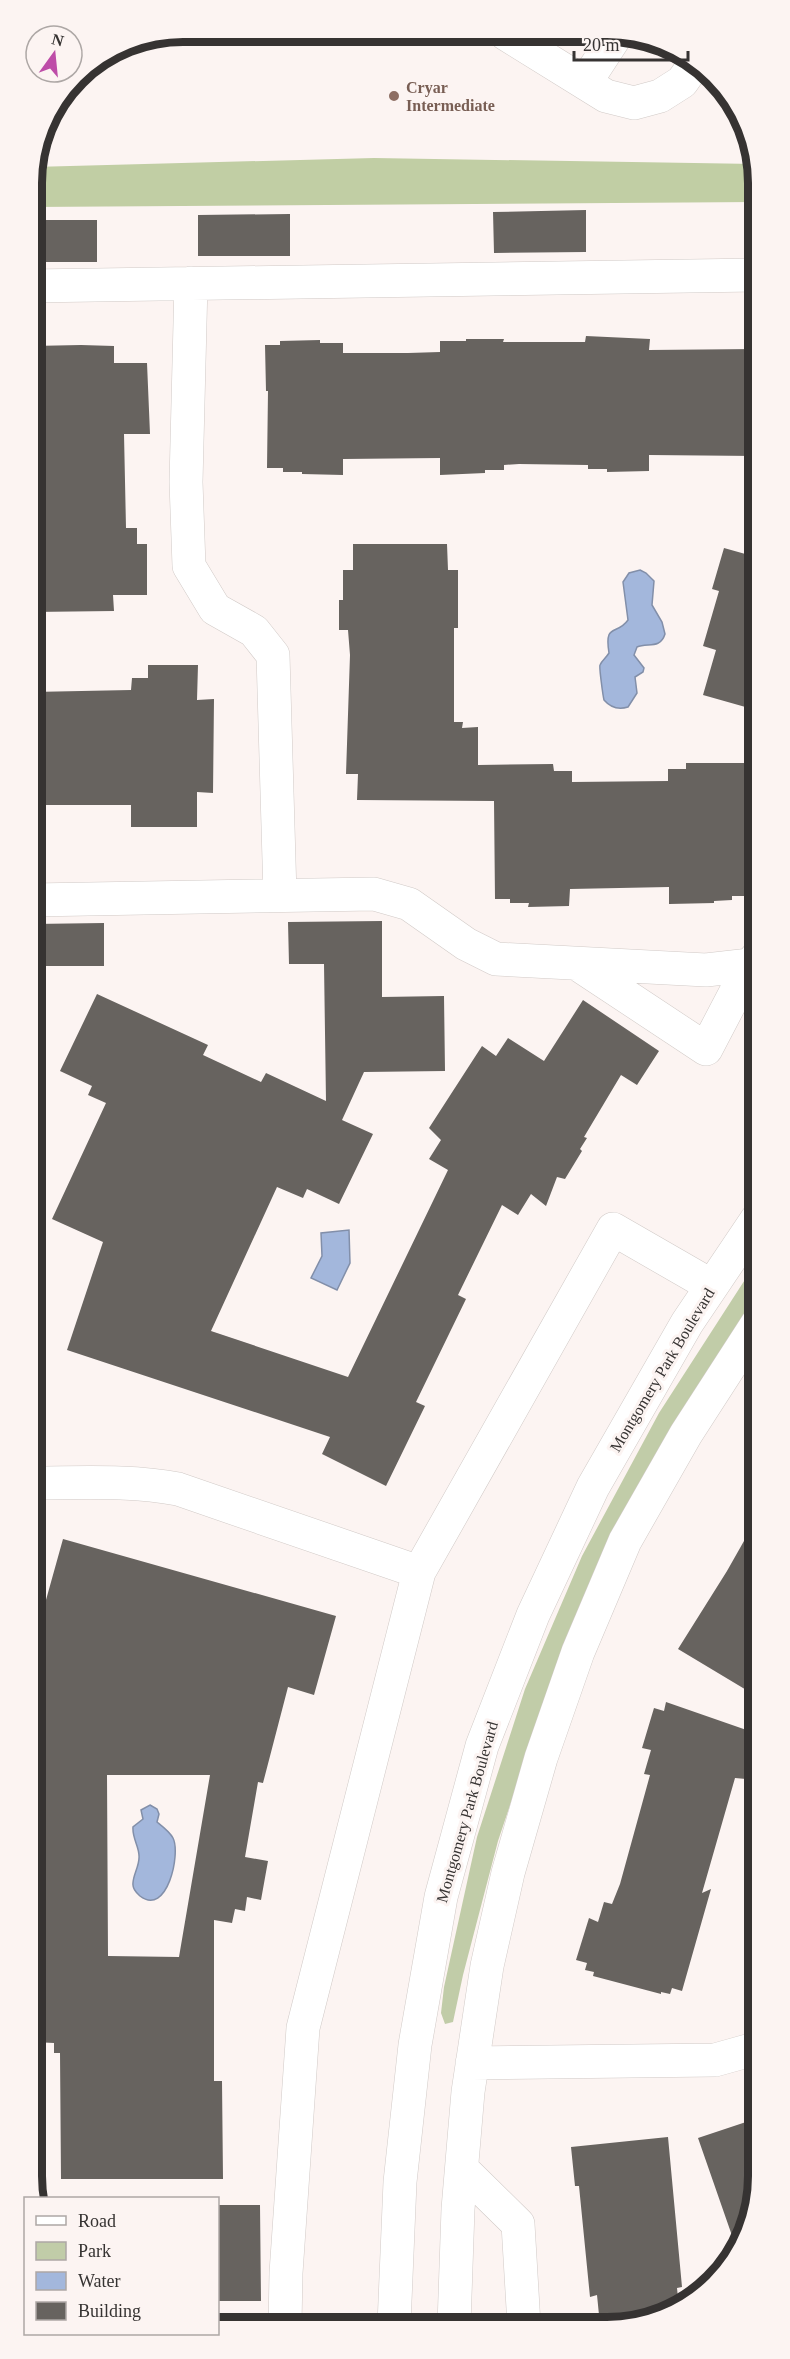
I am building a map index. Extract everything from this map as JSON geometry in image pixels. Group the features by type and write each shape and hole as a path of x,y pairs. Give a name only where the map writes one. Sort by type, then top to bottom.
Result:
{"street":[{"path":"519,42 606,96 634,103 660,96 682,82 690,70"},
{"path":"585,83 612,42"},
{"path":"42,286 748,275"},
{"path":"191,283 186,482 189,566 215,609 254,631 273,655 280,895"},
{"path":"42,900 374,894 409,904 466,944 496,959 706,970 748,962"},
{"path":"579,965 706,1048 748,970"},
{"path":"285,2317 286,2273 303,2028 419,1572 613,1229 712,1286"},
{"name":"Montgomery Park Boulevard","path":"394,2317 400,2182 415,2045 441,1897 482,1746 533,1615 593,1487 687,1323 748,1233"},
{"path":"454,2317 457,2220 472,2063 487,1966 508,1873 541,1758 578,1652 625,1541 686,1434 748,1338"},
{"path":"42,1483 124,1483 178,1489 419,1572"},
{"path":"472,2063 715,2060 748,2051"},
{"path":"462,2169 518,2224 524,2317"}],"green space":[{"path":"374,158 747,164 748,202 42,207 43,167"},
{"path":"748,1275 748,1313 676,1424 547,1695 498,1841 453,2022 445,2024 441,2013 444,1987 477,1837 525,1689 582,1556 659,1413"}],"water":[{"path":"640,570 654,581 652,605 662,622 665,634 657,644 637,647 634,655 644,668 643,672 635,677 637,693 628,707 618,708 604,700 600,665 609,653 610,633 620,628 628,620 623,582 629,573"},
{"path":"349,1230 350,1263 337,1290 311,1278 322,1256 321,1233"},
{"path":"150,1805 157,1809 159,1814 157,1822 173,1838 175,1857 170,1881 164,1891 158,1898 149,1900 140,1896 133,1887 139,1854 133,1827 143,1819 141,1810"}],"building":[{"path":"586,210 586,252 494,253 493,212"},
{"path":"290,214 290,256 198,256 198,215"},
{"path":"42,220 97,220 97,262 42,262"},
{"path":"586,336 650,339 649,350 748,349 748,456 649,455 649,471 607,472 607,469 588,469 588,465 519,464 504,465 504,470 485,470 485,473 440,475 440,458 343,459 343,475 302,474 302,472 283,472 283,468 267,468 268,391 266,391 265,345 280,345 280,341 320,340 320,343 343,343 343,353 408,353 440,352 440,341 466,341 466,339 504,339 503,342 585,342"},
{"path":"42,346 114,346 114,363 147,363 150,434 124,434 126,528 137,528 137,544 147,544 147,595 113,595 114,611 42,612"},
{"path":"353,544 447,544 448,570 458,570 458,628 454,628 454,722 463,722 462,728 478,727 478,765 553,764 554,771 572,771 572,782 668,781 668,769 686,769 686,763 745,763 747,896 732,896 732,900 714,901 714,903 669,904 669,887 570,889 569,906 528,907 529,903 510,903 510,899 495,899 494,801 357,800 358,774 346,774 350,655 348,630 339,630 339,600 343,600 343,570 353,570"},
{"path":"724,548 748,555 748,708 703,695 716,650 703,646 719,591 712,589"},
{"path":"148,665 198,665 197,700 214,699 213,793 197,792 197,827 131,827 131,805 42,805 42,692 131,690 132,678 148,678"},
{"path":"382,921 382,997 444,996 445,1071 364,1072 342,1120 373,1134 339,1204 307,1189 303,1198 277,1187 211,1331 348,1377 448,1170 429,1159 441,1140 429,1128 482,1046 496,1056 508,1038 544,1061 583,1000 659,1051 637,1085 621,1075 584,1137 587,1138 580,1149 582,1151 565,1179 557,1177 546,1206 531,1194 518,1215 502,1205 458,1295 466,1299 416,1402 425,1406 386,1486 322,1454 330,1437 67,1350 103,1242 52,1219 106,1103 88,1095 92,1086 60,1071 97,994 208,1045 203,1055 261,1082 266,1073 326,1101 324,964 289,964 288,922"},
{"path":"104,923 104,966 42,966 42,924"},
{"path":"748,1534 748,1691 678,1649"},
{"path":"63,1539 336,1616 314,1695 288,1687 263,1783 258,1782 245,1857 268,1861 261,1900 247,1897 245,1911 235,1909 232,1923 214,1920 214,2081 222,2081 223,2179 61,2179 60,2053 54,2053 54,2043 42,2042 42,1614","holes":["107,1775 210,1775 179,1957 108,1956"]},
{"path":"666,1702 748,1731 746,1779 735,1778 702,1893 711,1889 682,1991 672,1988 670,1994 661,1992 661,1994 593,1976 594,1972 585,1970 587,1963 576,1960 589,1918 598,1922 604,1902 612,1904 620,1884 650,1775 644,1774 651,1750 642,1748 654,1708 664,1711"},
{"path":"746,2122 748,2129 747,2194 733,2238 698,2138"},
{"path":"668,2137 682,2287 677,2288 678,2297 643,2312 625,2316 599,2317 597,2295 590,2297 579,2186 575,2186 571,2147"},
{"path":"219,2205 260,2205 261,2301 219,2301"}],"place":[{"name":"Cryar Intermediate","path":"394,96"}]}
